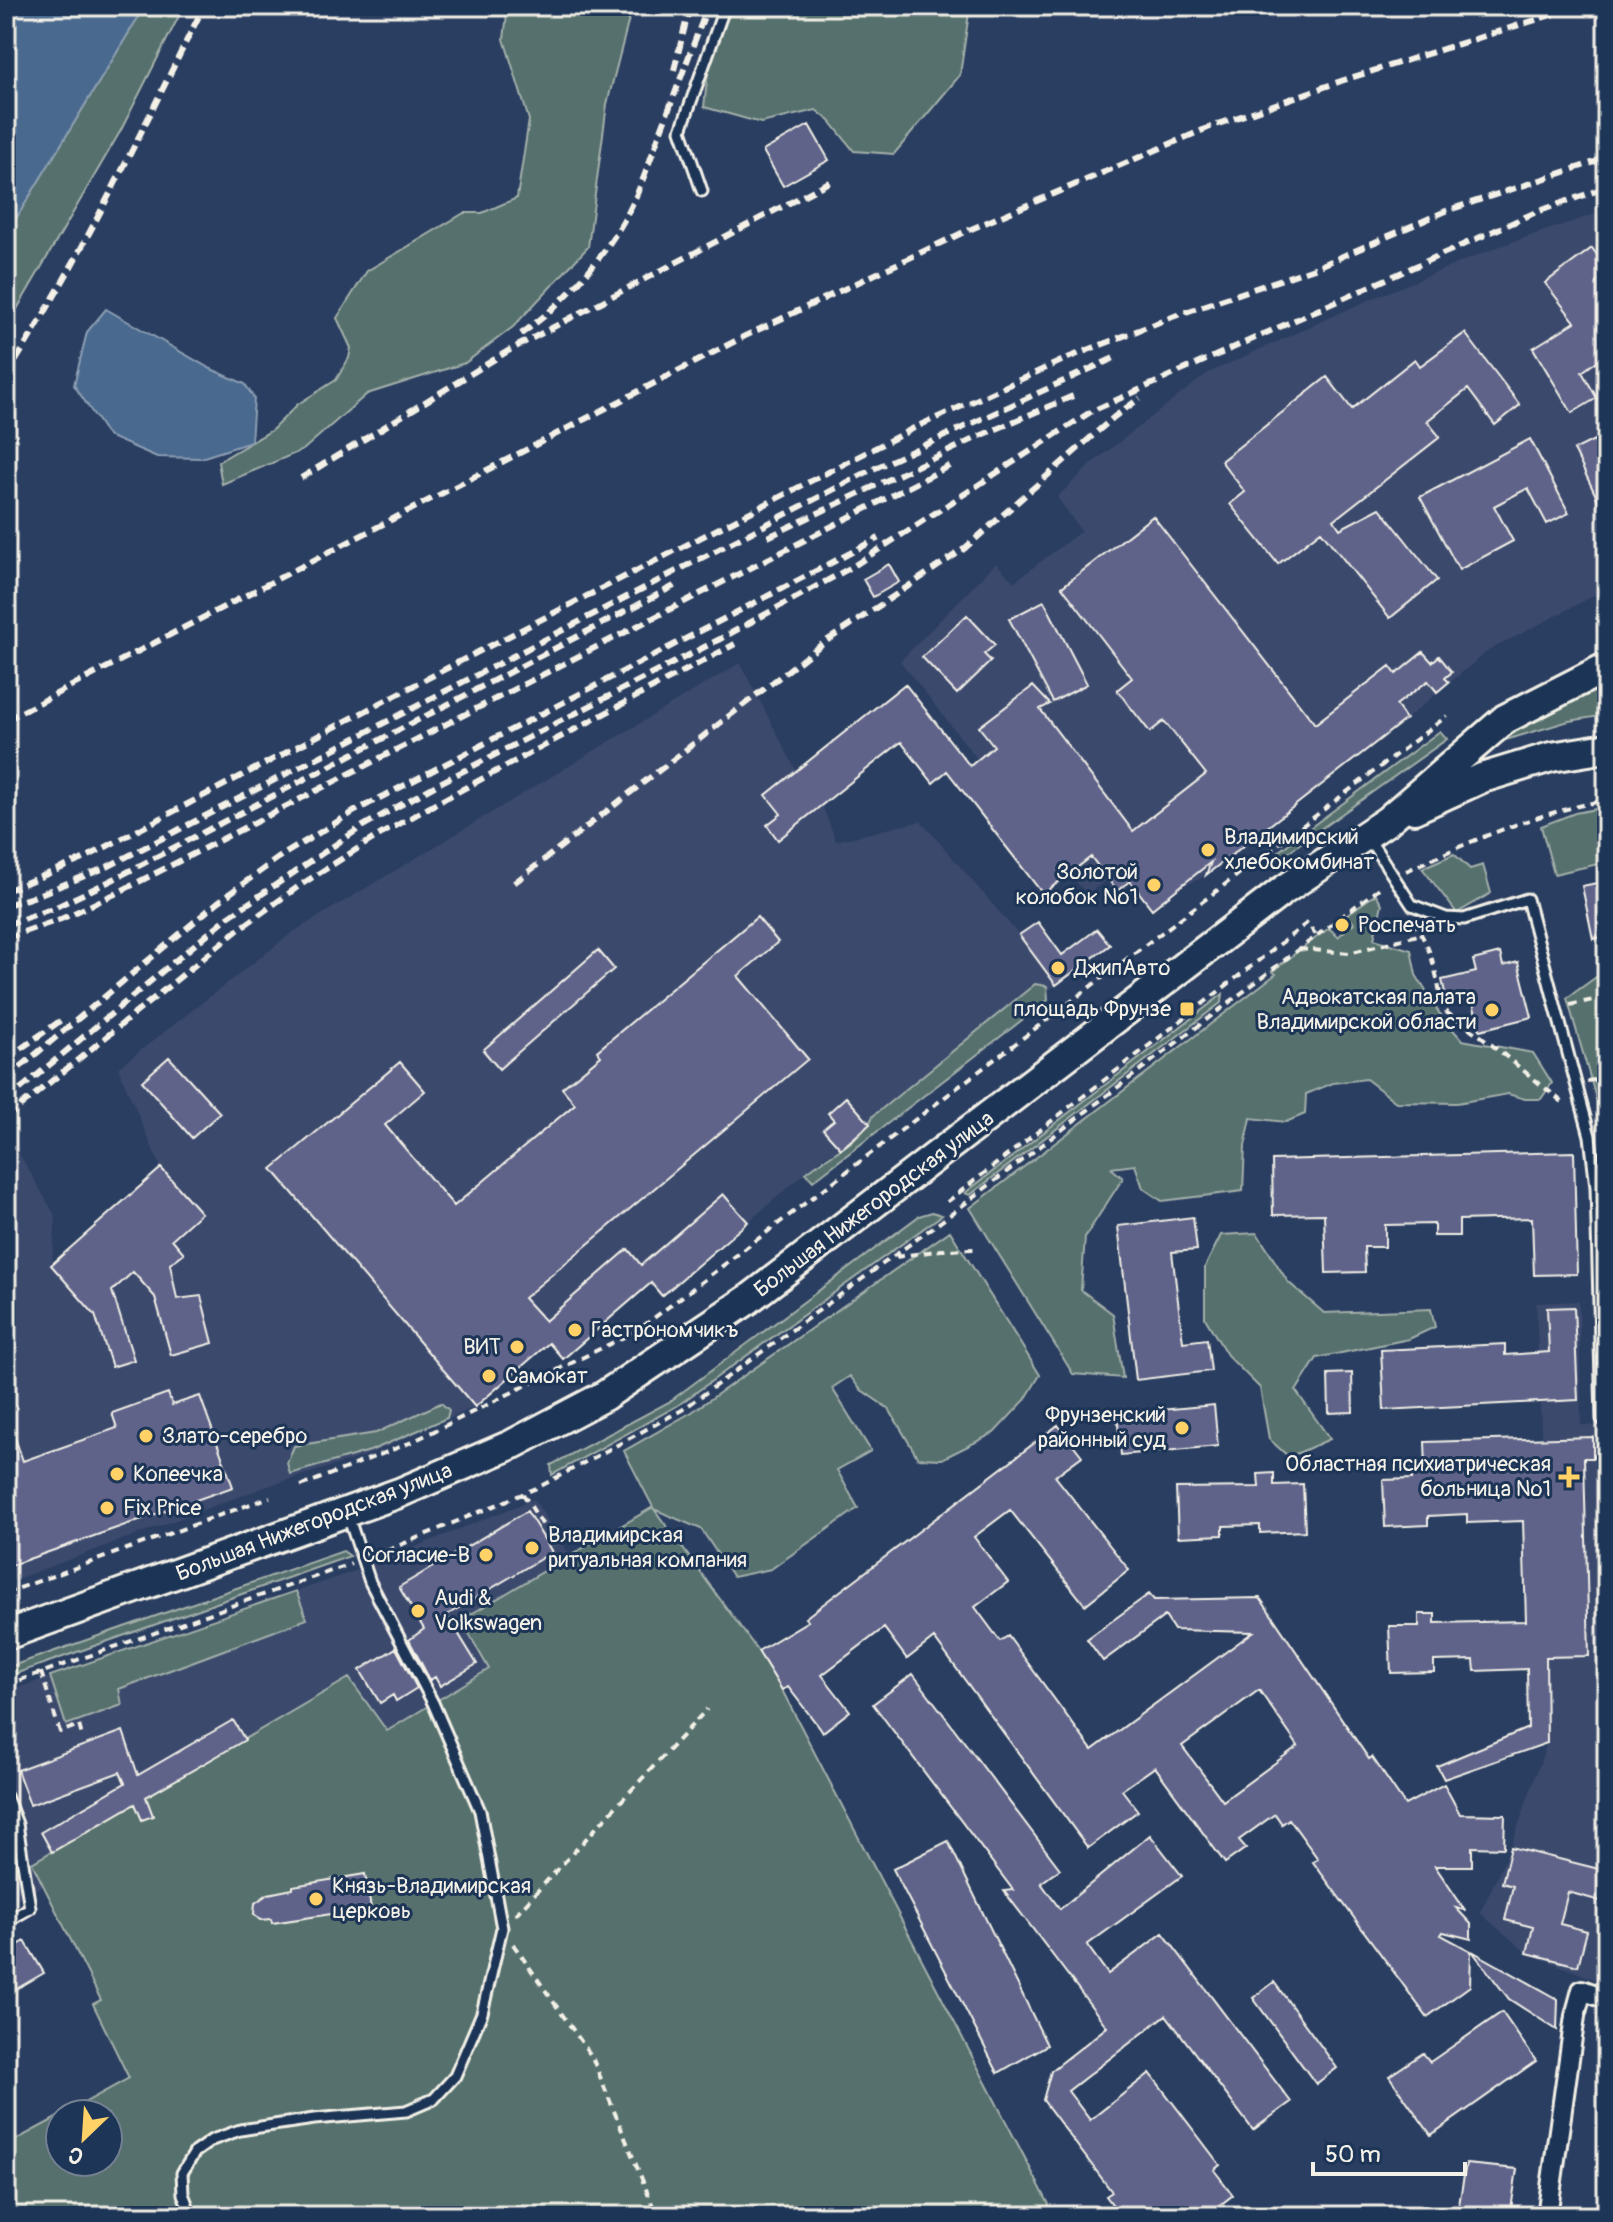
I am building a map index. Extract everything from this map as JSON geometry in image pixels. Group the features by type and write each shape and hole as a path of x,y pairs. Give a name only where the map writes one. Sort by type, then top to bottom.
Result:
{"main road":[{"name":"Большая Нижегородская улица","path":"6,1635 348,1513 513,1444 604,1396 749,1299 1281,892 1377,828 1505,719 1607,667"},
{"name":"Большая Нижегородская улица","path":"1377,828 1482,778 1551,757 1607,748"}],"street":[{"path":"1547,2216 1575,2016 1582,1990 1607,1999"}],"lane":[{"path":"702,191 681,130 725,6"},
{"path":"1377,828 1393,878 1412,905 1446,918 1464,919 1527,899 1586,1121 1596,1187 1602,1419 1607,1418"},
{"path":"192,2216 183,2194 182,2173 195,2152 212,2140 240,2130 314,2119 406,2111 434,2099 455,2076 482,2013 502,1928 480,1811 433,1703 370,1582 348,1513"},
{"path":"6,1796 17,1824 30,1908 6,1922"}],"path":[{"path":"301,1486 412,1442 638,1330 1447,716"},
{"path":"1393,878 1506,826 1576,805 1607,800"},
{"path":"1257,859 1266,871"},
{"path":"947,1202 1307,923 1316,935"},
{"path":"1298,949 1349,953 1422,934 1432,956 1443,1010 1482,1037 1586,1121"},
{"path":"1557,1008 1607,997"},
{"path":"1594,1080 1607,1046"},
{"path":"1577,1084 1594,1080 1607,1087"},
{"path":"895,1257 941,1250 977,1249"},
{"path":"523,1494 555,1544"},
{"path":"6,1593 270,1497"},
{"path":"41,1672 60,1732 79,1725 82,1736"},
{"path":"657,2216 592,2057 502,1928 707,1709"}],"shaded area":[{"path":"6,6 145,6 6,235"},
{"name":"Владимирский хлебокомбинат","path":"1607,210 1607,589 1488,651 1406,719 1200,879 1177,888 1152,909 1130,881 1117,891 1107,879 1088,894 1068,874 900,661 996,563 1014,582 1081,531 1057,497 1095,461 1208,373 1362,303 1500,246"},
{"path":"106,309 209,368 245,384 254,398 251,442 201,458 157,457 108,436 74,385 87,332"},
{"path":"740,663 797,772 822,805 836,841 921,821 1019,935 1056,985 841,1149 824,1157 748,1222 723,1194 641,1265 628,1250 545,1321 532,1308 449,1378 475,1407 365,1456 265,1487 6,1583 6,1131 56,1217 52,1264 161,1168 118,1068 293,932"},
{"path":"1579,1301 1581,1425 1607,1426 1607,1984 1527,1953 1480,1913 1511,1847 1547,1743 1543,1480 1536,1303"},
{"path":"534,1499 570,1556 462,1620 489,1669 387,1731 349,1679 32,1863 44,1886 6,1903 6,1692 358,1570"}],"green space":[{"path":"145,6 184,6 121,130 6,328 6,235"},
{"path":"508,6 629,6 630,15 607,104 588,247 513,327 465,363 367,394 303,450 222,484 218,462 272,430 298,404 336,380 349,358 351,348 337,318 367,271 464,213 482,213 517,198 529,120 504,39"},
{"path":"725,6 970,6 960,75 894,154 854,151 830,121 816,110 761,123 704,107 710,54"},
{"path":"1607,684 1607,715 1569,721 1499,742 1496,736"},
{"path":"1440,731 1447,739 1277,860 1279,851"},
{"path":"1607,807 1607,862 1554,874 1541,826 1575,813"},
{"path":"1454,854 1470,869 1483,865 1491,893 1457,913 1422,868"},
{"path":"1376,894 1382,904 1374,939 1411,950 1416,975 1441,1016 1462,1040 1533,1053 1552,1083 1541,1099 1508,1094 1457,1103 1396,1102 1366,1079 1333,1083 1306,1094 1305,1114 1286,1122 1251,1118 1245,1146 1243,1191 1162,1201 1143,1188 1135,1165 1111,1168 1123,1178 1085,1237 1081,1290 1113,1314 1123,1378 1073,1374 970,1208 1276,974 1272,971 1329,928 1338,937 1354,923 1346,915"},
{"path":"1599,975 1607,976 1607,1171 1598,1105 1567,998"},
{"path":"1035,984 1047,986 1048,1000 813,1181 806,1173 861,1134 873,1116"},
{"path":"1223,994 1222,1002 970,1195 965,1193"},
{"path":"932,1212 942,1215 677,1406 552,1475 551,1465 669,1402 919,1216"},
{"path":"950,1231 1040,1375 1025,1400 994,1433 942,1459 918,1458 889,1409 860,1389 850,1376 832,1388 871,1451 837,1470 858,1508 771,1569 733,1577 701,1529 654,1509 758,1651 782,1690 1055,2216 6,2216 6,2145 44,2125 44,2178 124,2178 124,2098 93,2098 129,2078 93,2004 101,2000 32,1863 349,1678 387,1731 489,1669 461,1620 653,1507 624,1451 692,1412"},
{"path":"1257,1233 1288,1282 1324,1313 1431,1309 1435,1327 1409,1339 1317,1358 1296,1391 1330,1439 1289,1457 1269,1439 1260,1388 1227,1355 1205,1318 1205,1267 1221,1235"},
{"path":"441,1403 449,1410 447,1418 370,1451 290,1474 287,1463 294,1446 376,1433"},
{"path":"343,1551 350,1556 6,1677 6,1668"},
{"path":"296,1591 307,1619 119,1689 122,1705 66,1725 50,1676"}],"building":[{"path":"809,125 829,160 783,186 763,151"},
{"path":"1592,248 1607,268 1607,354 1582,372 1597,398 1572,413 1533,348 1575,322 1545,283"},
{"path":"1465,333 1520,405 1495,425 1468,389 1427,421 1440,437 1334,520 1340,529 1380,508 1437,580 1390,618 1321,531 1278,564 1230,504 1245,492 1221,461 1327,377 1352,409 1415,359 1420,366"},
{"path":"1530,439 1569,513 1547,524 1528,488 1494,506 1513,541 1459,570 1420,497"},
{"path":"1594,440 1607,466 1607,519 1574,450"},
{"path":"1153,516 1315,724 1390,666 1396,674 1423,652 1432,662 1439,656 1452,672 1445,678 1449,682 1437,692 1428,681 1396,705 1406,719 1206,875 1211,862 1152,909 1130,881 1117,891 1091,857 1043,894 947,771 933,783 901,742 778,840 767,825 781,814 766,795 905,684 970,766 994,746 979,727 1033,686 1050,704 1040,709 1133,831 1206,774 1164,721 1150,732 1117,690 1132,678 1062,587"},
{"path":"889,564 899,582 873,597 863,579"},
{"path":"1044,601 1087,684 1053,702 1009,619"},
{"path":"967,615 995,645 984,654 991,661 957,694 922,657"},
{"path":"1607,881 1607,936 1593,939 1582,886"},
{"path":"757,917 778,942 738,976 808,1059 524,1298 545,1321 628,1249 641,1265 723,1194 748,1222 662,1296 651,1283 563,1359 549,1343 475,1407 272,1169 400,1062 425,1091 385,1125 454,1206 575,1104 562,1088 601,1056 597,1051"},
{"path":"1038,922 1062,955 1097,929 1110,945 1056,985 1019,935"},
{"path":"598,950 614,969 499,1069 483,1050"},
{"path":"1500,953 1503,966 1518,962 1532,1017 1480,1030 1472,999 1448,1005 1442,980 1476,972 1473,960"},
{"path":"169,1057 220,1113 192,1138 142,1081"},
{"path":"846,1097 870,1124 841,1149 823,1129 834,1120 828,1113"},
{"path":"1574,1152 1577,1274 1534,1275 1532,1218 1459,1220 1459,1236 1434,1236 1434,1224 1385,1225 1385,1247 1364,1247 1365,1272 1326,1273 1324,1214 1273,1215 1272,1160"},
{"path":"161,1168 201,1213 172,1239 184,1253 170,1264 177,1299 201,1296 213,1343 171,1355 155,1297 133,1272 112,1291 134,1360 112,1367 95,1315 51,1265"},
{"path":"1193,1217 1197,1250 1172,1252 1183,1342 1207,1339 1211,1371 1136,1380 1118,1226"},
{"path":"1574,1307 1578,1400 1384,1410 1381,1350 1505,1344 1505,1355 1549,1352 1547,1308"},
{"path":"1352,1373 1353,1412 1329,1413 1328,1374"},
{"name":"Копеечка","path":"168,1393 172,1405 200,1396 233,1487 6,1567 6,1419 23,1461 117,1428 112,1413"},
{"path":"1214,1405 1218,1446 1121,1455 1117,1414"},
{"path":"1058,1425 1082,1456 1055,1476 1129,1570 1085,1605 1010,1510 974,1537 1008,1582 975,1607 1000,1641 1008,1636 1092,1750 1253,1632 1174,1630 1165,1616 1103,1661 1087,1639 1149,1594 1154,1600 1260,1598 1369,1759 1372,1757 1405,1805 1444,1784 1460,1814 1505,1815 1504,1848 1472,1847 1472,1866 1435,1866 1465,1910 1456,1908 1471,1924 1471,1939 1443,1932 1441,1935 1471,1951 1470,1986 1427,2017 1313,1862 1318,1859 1289,1819 1282,1824 1275,1814 1239,1840 1246,1848 1225,1863 1155,1767 1122,1790 1138,1811 1088,1848 934,1638 907,1659 884,1628 822,1675 850,1711 823,1732 788,1687 782,1690 758,1651 808,1621 805,1618","holes":["1259,1690 1298,1746 1223,1801 1182,1746"]},
{"path":"1593,1437 1593,1458 1584,1458 1589,1656 1546,1657 1547,1743 1444,1779 1437,1766 1528,1728 1527,1669 1475,1671 1474,1660 1434,1661 1434,1672 1391,1673 1389,1626 1419,1626 1419,1614 1435,1614 1435,1623 1526,1621 1523,1521 1467,1523 1467,1514 1428,1516 1428,1525 1385,1527 1383,1480 1412,1479 1412,1469 1426,1468 1425,1442"},
{"path":"1274,1473 1274,1485 1303,1484 1305,1531 1260,1533 1260,1525 1223,1526 1223,1535 1178,1537 1176,1488 1259,1487 1258,1474"},
{"path":"527,1511 552,1552 447,1615 477,1664 440,1686 435,1677 430,1680 409,1640 424,1629 399,1587"},
{"path":"396,1648 417,1688 396,1701 393,1695 380,1703 360,1670"},
{"path":"913,1674 1060,1869 1041,1883 1060,1909 1150,1835 1182,1876 1087,1945 1108,1974 1163,1933 1291,2102 1253,2130 1166,2015 1068,2091 1090,2120 1150,2073 1220,2165 1214,2170 1233,2195 1206,2216 1121,2216 1106,2196 1112,2192 1043,2100 1051,2071 1107,2027 1004,1891 1013,1890 873,1704"},
{"path":"233,1720 245,1740 146,1797 153,1816 142,1820 135,1804 52,1852 41,1832 125,1783 120,1772 30,1805 17,1770 123,1731 138,1775"},
{"path":"948,1841 1047,2045 998,2073 893,1869"},
{"path":"1511,1847 1607,1871 1607,1903 1568,1892 1560,1924 1587,1931 1578,1966 1527,1953 1533,1927 1505,1920 1513,1886 1502,1883"},
{"name":"Князь-Владимирская церковь","path":"365,1874 371,1908 272,1923 271,1919 261,1920 254,1914 255,1903 268,1894 293,1889 293,1886"},
{"path":"25,1941 44,1973 6,1995 6,1952"},
{"path":"1472,1951 1558,1999 1557,2030 1509,1999"},
{"path":"1274,1982 1337,2068 1316,2084 1253,1998"},
{"path":"1502,2012 1536,2061 1431,2135 1389,2076 1423,2053 1430,2062"},
{"path":"1466,2164 1517,2169 1510,2216 1457,2216"}],"railway":[{"path":"6,376 85,240 204,6"},
{"path":"674,70 690,6"},
{"path":"521,334 578,284 623,222 642,181 708,6"},
{"path":"6,720 745,336 964,232 1210,127 1344,80 1580,6"},
{"path":"6,891 81,860 914,428 1070,357 1180,314 1320,266 1446,211 1607,158"},
{"path":"301,478 508,351 831,181"},
{"path":"6,1101 228,917 363,826 852,567 1092,411 1534,213 1607,187"},
{"path":"6,905 107,867 873,469 1114,358"},
{"path":"768,537 980,436 1073,396"},
{"path":"514,883 822,644 964,549 1114,417 1140,398"},
{"path":"6,938 61,919 117,893 955,463"},
{"path":"6,1079 218,902 281,856 355,811 879,538"},
{"path":"6,925 56,907 112,880 676,585"},
{"path":"6,1118 238,930 302,884 376,837 446,798 735,644"},
{"path":"6,1059 60,1021"}],"place":[{"name":"Владимирский хлебокомбинат","path":"1208,850"},
{"name":"Золотой колобок №1","path":"1154,885"},
{"name":"Роспечать","path":"1342,925"},
{"name":"ДжипАвто","path":"1058,968"},
{"name":"площадь Фрунзе","path":"1187,1009"},
{"name":"Адвокатская палата Владимирской области","path":"1492,1010"},
{"name":"Гастрономчикъ","path":"575,1330"},
{"name":"ВИТ","path":"517,1347"},
{"name":"Самокат","path":"489,1376"},
{"name":"Фрунзенский районный суд","path":"1182,1428"},
{"name":"Злато-серебро","path":"146,1436"},
{"name":"Копеечка","path":"117,1474"},
{"name":"Областная психиатрическая больница №1","path":"1569,1477"},
{"name":"Fix Price","path":"107,1508"},
{"name":"Владимирская ритуальная компания","path":"532,1548"},
{"name":"Согласие-В","path":"486,1555"},
{"name":"Audi & Volkswagen","path":"418,1611"},
{"name":"Князь-Владимирская церковь","path":"316,1899"}]}
